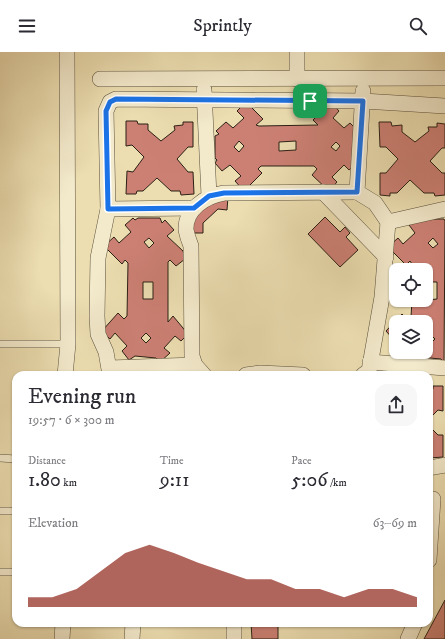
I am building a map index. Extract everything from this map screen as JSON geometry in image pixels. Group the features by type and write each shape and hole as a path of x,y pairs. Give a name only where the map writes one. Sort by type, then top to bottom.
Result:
{"street":[{"path":"65,371 68,344 66,52"},
{"path":"297,52 297,79"},
{"path":"357,192 364,78"},
{"path":"100,79 445,78"},
{"path":"204,79 209,196"},
{"path":"110,371 106,352 98,334 97,316 98,258 108,209 106,111 110,102 116,99 363,101 445,106"},
{"path":"323,192 386,257"},
{"path":"155,371 200,370 192,356 191,246 186,230 188,217 194,208 209,196 224,193 357,192 375,203 388,222 382,297 367,369 445,368"},
{"path":"108,209 194,208"},
{"path":"388,222 445,209"},
{"path":"433,467 445,465"},
{"path":"433,525 436,499"},
{"path":"62,639 63,627"},
{"path":"132,627 132,639"},
{"path":"234,627 234,639"},
{"path":"408,639 412,627"}],"lane":[{"path":"0,344 68,344"},
{"path":"0,458 12,459"},
{"path":"0,511 12,511"},
{"path":"0,572 12,572"}],"building":[{"path":"246,102 263,119 256,125 259,126 318,125 313,120 331,102 339,111 333,118 344,128 350,123 359,132 358,162 349,170 344,165 332,177 337,182 329,191 312,175 317,169 314,166 261,166 258,169 262,173 244,191 235,181 241,176 230,165 222,171 215,163 217,160 215,158 215,136 219,134 216,131 226,122 233,128 244,118 237,111","holes":["239,141 244,146 239,152 234,147","296,141 296,150 279,151 279,142","336,142 340,146 336,151 331,147"]},
{"path":"126,121 137,121 138,124 148,124 148,130 161,141 175,130 174,126 183,125 183,122 193,122 193,147 188,147 177,159 188,172 193,172 194,194 181,195 180,191 171,191 157,178 143,191 137,191 136,194 126,194 127,171 133,172 144,157 132,145 126,146"},
{"path":"379,122 391,122 392,126 402,125 402,132 415,142 429,131 428,127 437,127 437,123 445,124 445,148 442,148 430,161 442,173 445,173 445,195 435,196 434,193 424,193 410,180 397,193 390,193 390,196 380,195 380,173 386,173 398,159 386,147 380,147"},
{"path":"228,197 227,210 218,209 203,223 203,233 192,233 192,219 212,198"},
{"path":"325,217 340,232 345,227 350,233 346,237 358,250 340,267 308,234"},
{"path":"133,218 135,220 138,218 160,218 162,223 165,220 174,230 167,236 183,251 185,259 176,266 170,260 168,262 168,322 173,316 188,334 181,341 175,336 164,348 170,353 160,362 156,358 135,356 129,360 122,351 127,346 115,333 110,339 102,331 118,313 124,319 127,316 128,263 125,260 122,264 104,246 114,237 119,243 131,232 125,225","holes":["149,238 154,243 149,248 144,242","143,282 153,282 153,299 143,299","146,333 151,338 146,343 141,338"]},
{"path":"417,219 444,219 445,221 444,363 441,359 433,358 433,341 435,339 433,337 433,315 411,315 412,307 433,307 433,299 437,299 437,282 433,282 433,263 411,263 410,261 408,263 404,263 388,247 398,238 403,244 415,233 409,225","holes":["433,238 438,244 433,248 428,243"]},
{"path":"433,386 443,386 443,411 438,410 433,415"},
{"path":"433,430 438,435 443,435 443,457 433,458"},
{"path":"445,600 445,639 424,639 430,627 433,627 433,622"},
{"path":"251,627 278,627 278,639 252,639"}],"route":[{"path":"116,99 310,101 363,101 357,192 224,193 209,196 194,208 108,209 106,111 110,102 116,99"}]}
